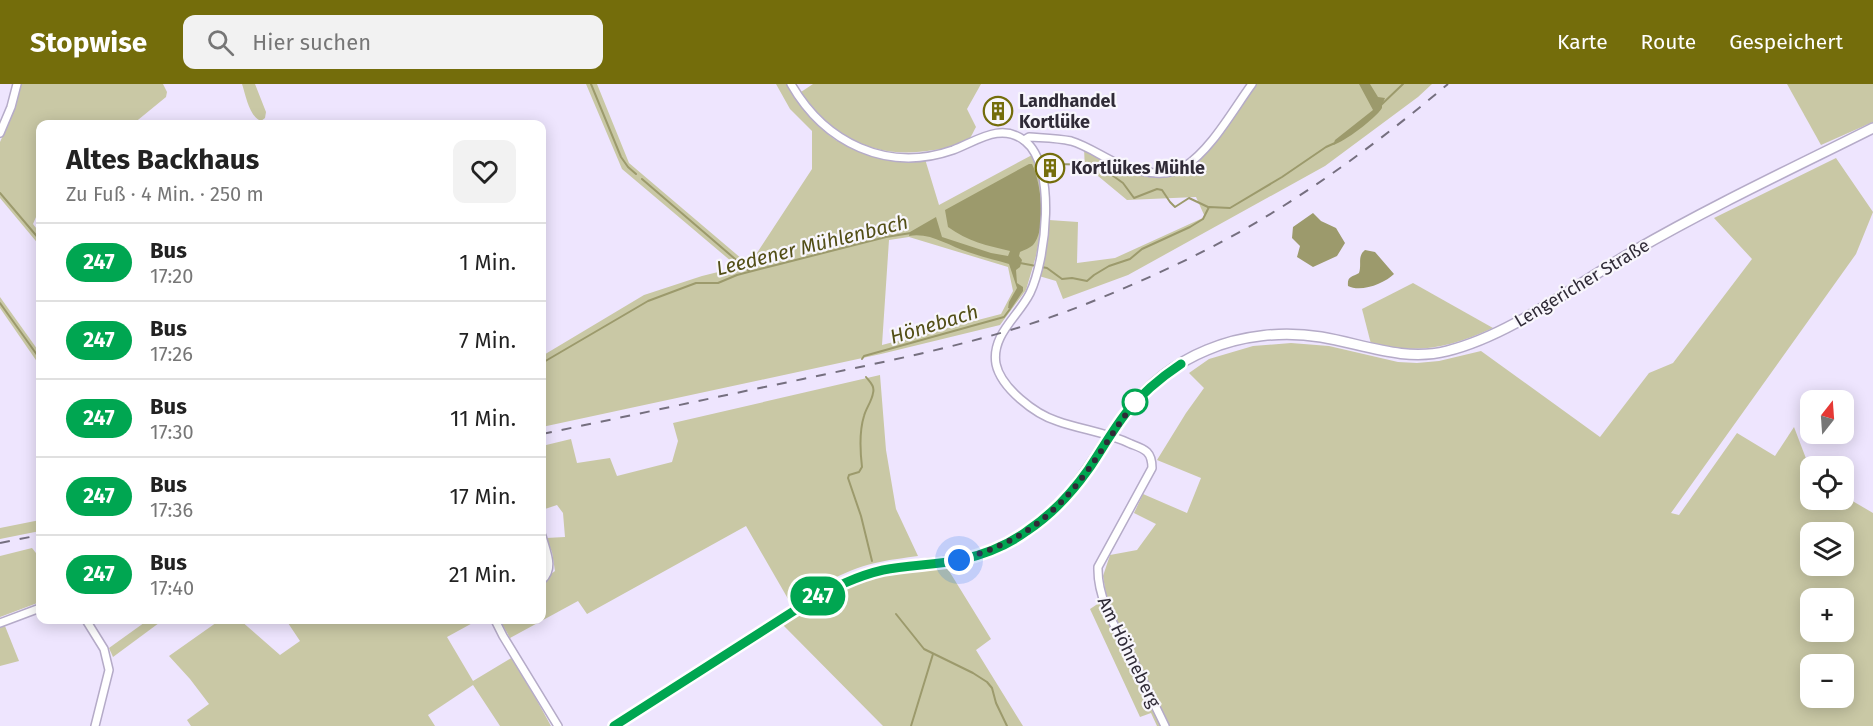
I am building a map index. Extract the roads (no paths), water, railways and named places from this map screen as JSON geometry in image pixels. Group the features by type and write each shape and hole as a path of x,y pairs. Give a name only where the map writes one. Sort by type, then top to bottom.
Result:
{"main road":[{"name":"Lengericher Straße","path":"614,726 805,604 853,579 883,570 959,560 1007,544 1025,533 1046,518 1075,487 1125,414 1150,386 1206,350 1243,339 1272,335 1320,337 1386,352 1416,355 1471,345 1503,330 1634,250 1717,205 1873,128"}],"street":[{"path":"0,133 11,107 17,84"},
{"path":"792,84 809,110 830,132 858,148 876,154 910,156 936,154 954,150 990,134 1004,133 1024,140 1029,137 1070,141 1120,164 1154,173 1183,168 1197,156 1212,140 1252,84"},
{"name":"Am Höhneberg","path":"1024,140 1035,152 1045,187 1047,208 1040,256 1031,291 998,341 995,352 996,364 1000,376 1012,391 1045,416 1111,435 1146,451 1152,462 1152,468 1098,567 1100,592 1165,726"},
{"path":"546,551 550,566 546,575"},
{"path":"0,623 36,610"},
{"path":"88,624 104,649 109,670 94,726"},
{"path":"497,624 558,726"}],"waterway":[{"path":"591,84 621,157 636,174"},
{"path":"1380,106 1403,84"},
{"name":"Leedener Mühlenbach","path":"1020,263 1047,268 1062,279 1087,281 1109,266 1130,259 1142,249 1190,227 1203,219 1209,207 1230,208 1335,143"},
{"path":"1054,164 1100,165 1123,183 1134,198 1157,189 1162,190 1175,207 1189,198 1208,207"},
{"path":"642,179 749,271"},
{"name":"Leedener Mühlenbach","path":"0,193 36,235"},
{"name":"Leedener Mühlenbach","path":"546,361 648,301 696,283 718,283 737,275 886,237 911,233"},
{"path":"0,303 36,353"},
{"name":"Hönebach","path":"862,359 864,356 1004,317 1010,309"},
{"name":"Hönebach","path":"866,377 872,384 873,391 861,428 862,467 859,472 849,475 848,478 861,516 872,561"},
{"name":"Hönebach","path":"896,614 924,649 987,682 992,688 1007,726"},
{"path":"911,726 933,654"}],"railway":[{"path":"546,433 944,348 1013,329 1081,306 1178,264 1272,213 1362,152 1448,84"},
{"path":"0,543 36,536"}],"place":[{"name":"Landhandel Kortlüke","path":"998,111"},
{"name":"Kortlükes Mühle","path":"1050,168"}]}
